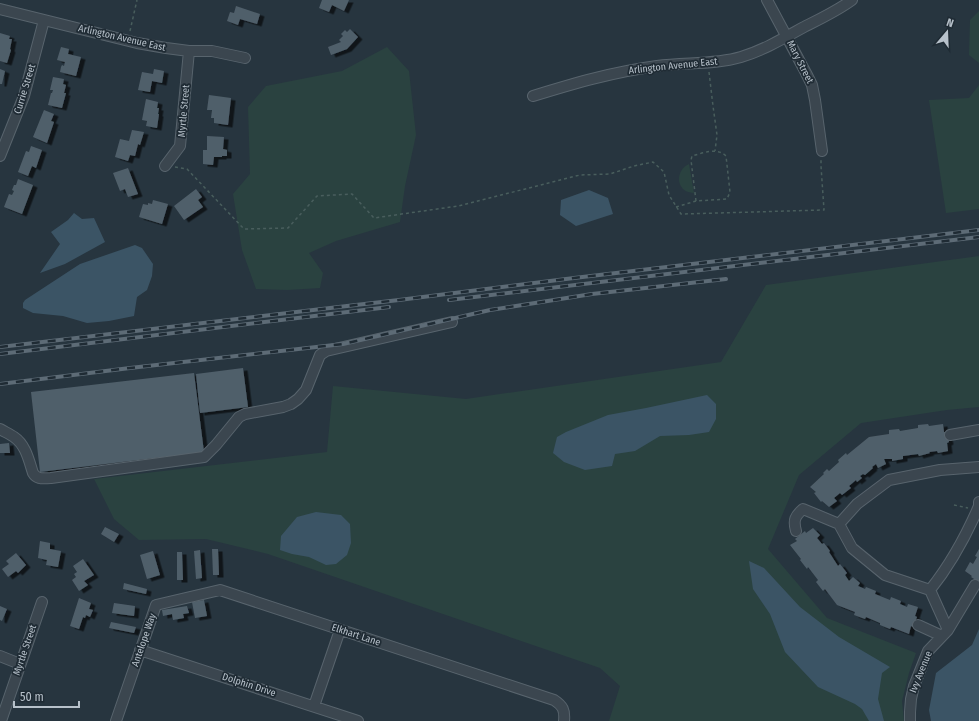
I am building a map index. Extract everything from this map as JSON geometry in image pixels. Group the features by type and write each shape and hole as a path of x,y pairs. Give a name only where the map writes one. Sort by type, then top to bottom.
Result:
{"street":[{"name":"Mary Street","path":"767,0 812,85 822,151"},
{"name":"Arlington Avenue East","path":"533,96 600,76 625,71 658,66 724,61 741,57 759,51 787,37 852,0"},
{"name":"Arlington Avenue East","path":"0,9 128,41 189,51 212,51 245,58"},
{"name":"Currie Street","path":"0,156 24,96 44,20"},
{"name":"Myrtle Street","path":"165,166 180,146 189,51"},
{"path":"0,429 15,438 22,445 33,473 38,478 51,478 204,457 216,445 238,417 245,414 283,407 298,399 306,390 320,355 326,351 452,322"},
{"path":"950,435 979,430"},
{"path":"839,524 857,504 890,480 940,470 979,467"},
{"path":"930,590 942,576 968,531 978,507"},
{"path":"796,531 794,523 798,514 803,509 839,524 852,548 885,575 930,590"},
{"name":"Ivy Avenue","path":"910,721 911,699 914,686 928,651 945,633 975,585"},
{"name":"Elkhart Lane","path":"156,604 220,590 554,700 560,704 563,710 565,715 564,721"},
{"path":"930,590 945,633"},
{"name":"Myrtle Street","path":"1,721 42,602"},
{"name":"Antelope Way","path":"116,721 156,604"},
{"path":"918,625 945,633"},
{"path":"314,706 340,630"},
{"name":"Dolphin Drive","path":"140,650 358,721"},
{"path":"0,656 20,664"}],"path":[{"path":"128,41 137,0"},
{"path":"708,62 717,135 715,151"},
{"path":"676,207 696,201 727,199 730,192 726,156 722,152 715,151 692,156 691,160 696,201"},
{"path":"165,166 187,169 244,229 288,228 316,196 352,194 374,218 458,206 580,174 610,174 634,166 653,162 664,172 669,195 681,214 824,210 821,166 822,151"},
{"path":"954,505 978,507"}],"green space":[{"path":"979,11 979,63 969,55 970,20"},
{"path":"387,47 409,71 416,135 405,186 400,222 336,241 309,253 323,273 320,288 287,290 256,289 242,250 233,194 250,174 248,107 266,86 342,71"},
{"path":"979,85 979,209 946,213 929,100 969,98"},
{"path":"689,164 694,193 688,192 684,189 679,181 681,171"},
{"path":"979,256 979,407 947,410 861,423 799,475 768,549 827,618 916,653 902,701 904,721 609,721 620,686 600,668 268,554 206,539 139,540 114,519 94,479 327,452 333,386 466,399 721,362 766,285"}],"water":[{"path":"589,190 608,198 613,214 576,226 560,215 561,200"},
{"path":"74,213 82,219 94,218 105,242 65,264 40,273 60,244 51,232 68,220"},
{"path":"135,245 142,248 153,264 152,276 147,290 137,297 134,316 109,321 87,323 63,316 33,313 23,308 23,303 25,300 80,264"},
{"path":"707,395 716,404 716,419 709,432 689,435 660,436 635,451 615,454 612,466 585,470 564,462 553,453 557,437 608,415"},
{"path":"316,512 341,515 350,524 351,543 347,555 336,564 326,565 309,557 280,550 281,536 297,517"},
{"path":"749,561 764,568 800,607 839,637 890,667 882,673 878,699 884,721 869,721 862,709 855,704 818,687 785,652 770,614 753,589"},
{"path":"979,629 979,721 931,721 929,710 936,673 972,645"}],"building":[{"path":"322,0 349,0 344,11 332,5 329,12 319,8"},
{"path":"236,6 260,14 257,24 240,19 238,25 227,21 230,12 234,13"},
{"path":"350,29 358,37 347,49 331,55 328,47 341,42 339,40 343,36 341,34 345,30 347,32"},
{"path":"0,33 10,36 9,39 12,39 11,50 7,63 0,61"},
{"path":"61,47 69,49 68,54 81,57 76,76 60,72 62,65 64,66 65,62 57,60"},
{"path":"0,69 5,71 2,84 0,84"},
{"path":"154,69 164,71 162,83 152,81 150,92 138,90 142,72 153,74"},
{"path":"53,77 64,79 63,84 66,85 64,93 66,93 62,108 48,105 53,90 50,90"},
{"path":"209,95 231,98 228,125 214,123 214,118 211,118 212,110 207,110"},
{"path":"146,99 158,102 157,108 159,108 159,114 157,128 146,126 147,121 142,120"},
{"path":"44,110 54,114 51,121 54,122 47,143 33,137"},
{"path":"132,130 144,132 140,145 138,144 135,156 130,155 128,161 115,157 120,139 129,141"},
{"path":"207,136 224,137 223,149 227,150 227,156 214,157 213,165 203,164 203,150 207,150"},
{"path":"31,146 42,150 36,168 32,166 28,176 18,172 26,151 29,152"},
{"path":"128,168 138,194 128,197 125,189 120,191 113,173"},
{"path":"18,179 33,185 22,214 4,207 9,194 12,195 14,191 12,190"},
{"path":"196,189 202,197 198,200 203,207 184,220 174,206"},
{"path":"153,200 168,204 162,224 139,217 143,204 152,204"},
{"path":"243,368 248,407 200,413 196,374"},
{"path":"194,373 204,452 40,472 31,392"},
{"path":"928,424 929,426 943,424 944,432 947,432 949,442 947,443 948,451 938,453 937,451 929,452 930,453 919,456 918,454 903,456 903,459 892,461 892,459 884,459 886,464 878,468 876,464 865,475 863,474 860,476 862,478 857,482 856,480 849,486 851,488 842,495 840,493 834,498 837,501 829,507 822,501 821,502 814,493 816,492 810,487 824,474 823,473 827,469 829,471 846,453 847,455 869,437 889,434 889,430 899,429 900,431 918,428 918,425"},
{"path":"9,443 10,453 0,453 0,444"},
{"path":"105,527 119,534 114,542 101,534"},
{"path":"813,528 820,535 817,538 822,544 824,543 830,551 829,552 838,566 840,564 847,573 845,575 849,581 853,577 860,583 858,586 876,591 875,594 890,600 891,597 901,601 900,604 907,607 908,604 918,607 915,616 917,617 913,627 911,626 909,634 891,627 890,629 866,617 865,619 854,615 855,612 837,605 825,589 823,591 816,582 818,580 808,567 807,569 790,545 797,541 795,539 805,531 806,533"},
{"path":"40,541 50,543 50,549 61,551 58,567 46,565 47,560 38,558"},
{"path":"212,549 218,549 219,575 213,575"},
{"path":"979,549 979,582 965,571 970,562 973,564"},
{"path":"200,550 202,578 196,579 194,551"},
{"path":"153,551 160,575 147,579 140,555"},
{"path":"177,552 182,552 183,580 177,580"},
{"path":"16,553 26,565 18,573 16,571 8,577 2,569 9,564 6,561"},
{"path":"83,559 94,575 84,581 88,585 79,591 72,580 76,577 74,574 77,572 73,566"},
{"path":"124,583 147,589 146,594 123,589"},
{"path":"79,598 91,603 89,609 93,610 90,617 86,615 85,618 83,617 79,629 70,626"},
{"path":"204,600 207,616 195,618 192,602"},
{"path":"114,603 135,606 134,616 112,613"},
{"path":"0,606 7,609 2,621 0,620"},
{"path":"187,606 189,613 183,614 184,618 173,620 172,614 163,616 162,610"},
{"path":"111,622 136,627 134,633 109,628"}],"railway":[{"path":"0,347 979,230"},
{"path":"449,300 979,237"},
{"path":"0,384 343,344 490,310 592,294 726,279"},
{"path":"0,354 389,307"}]}
